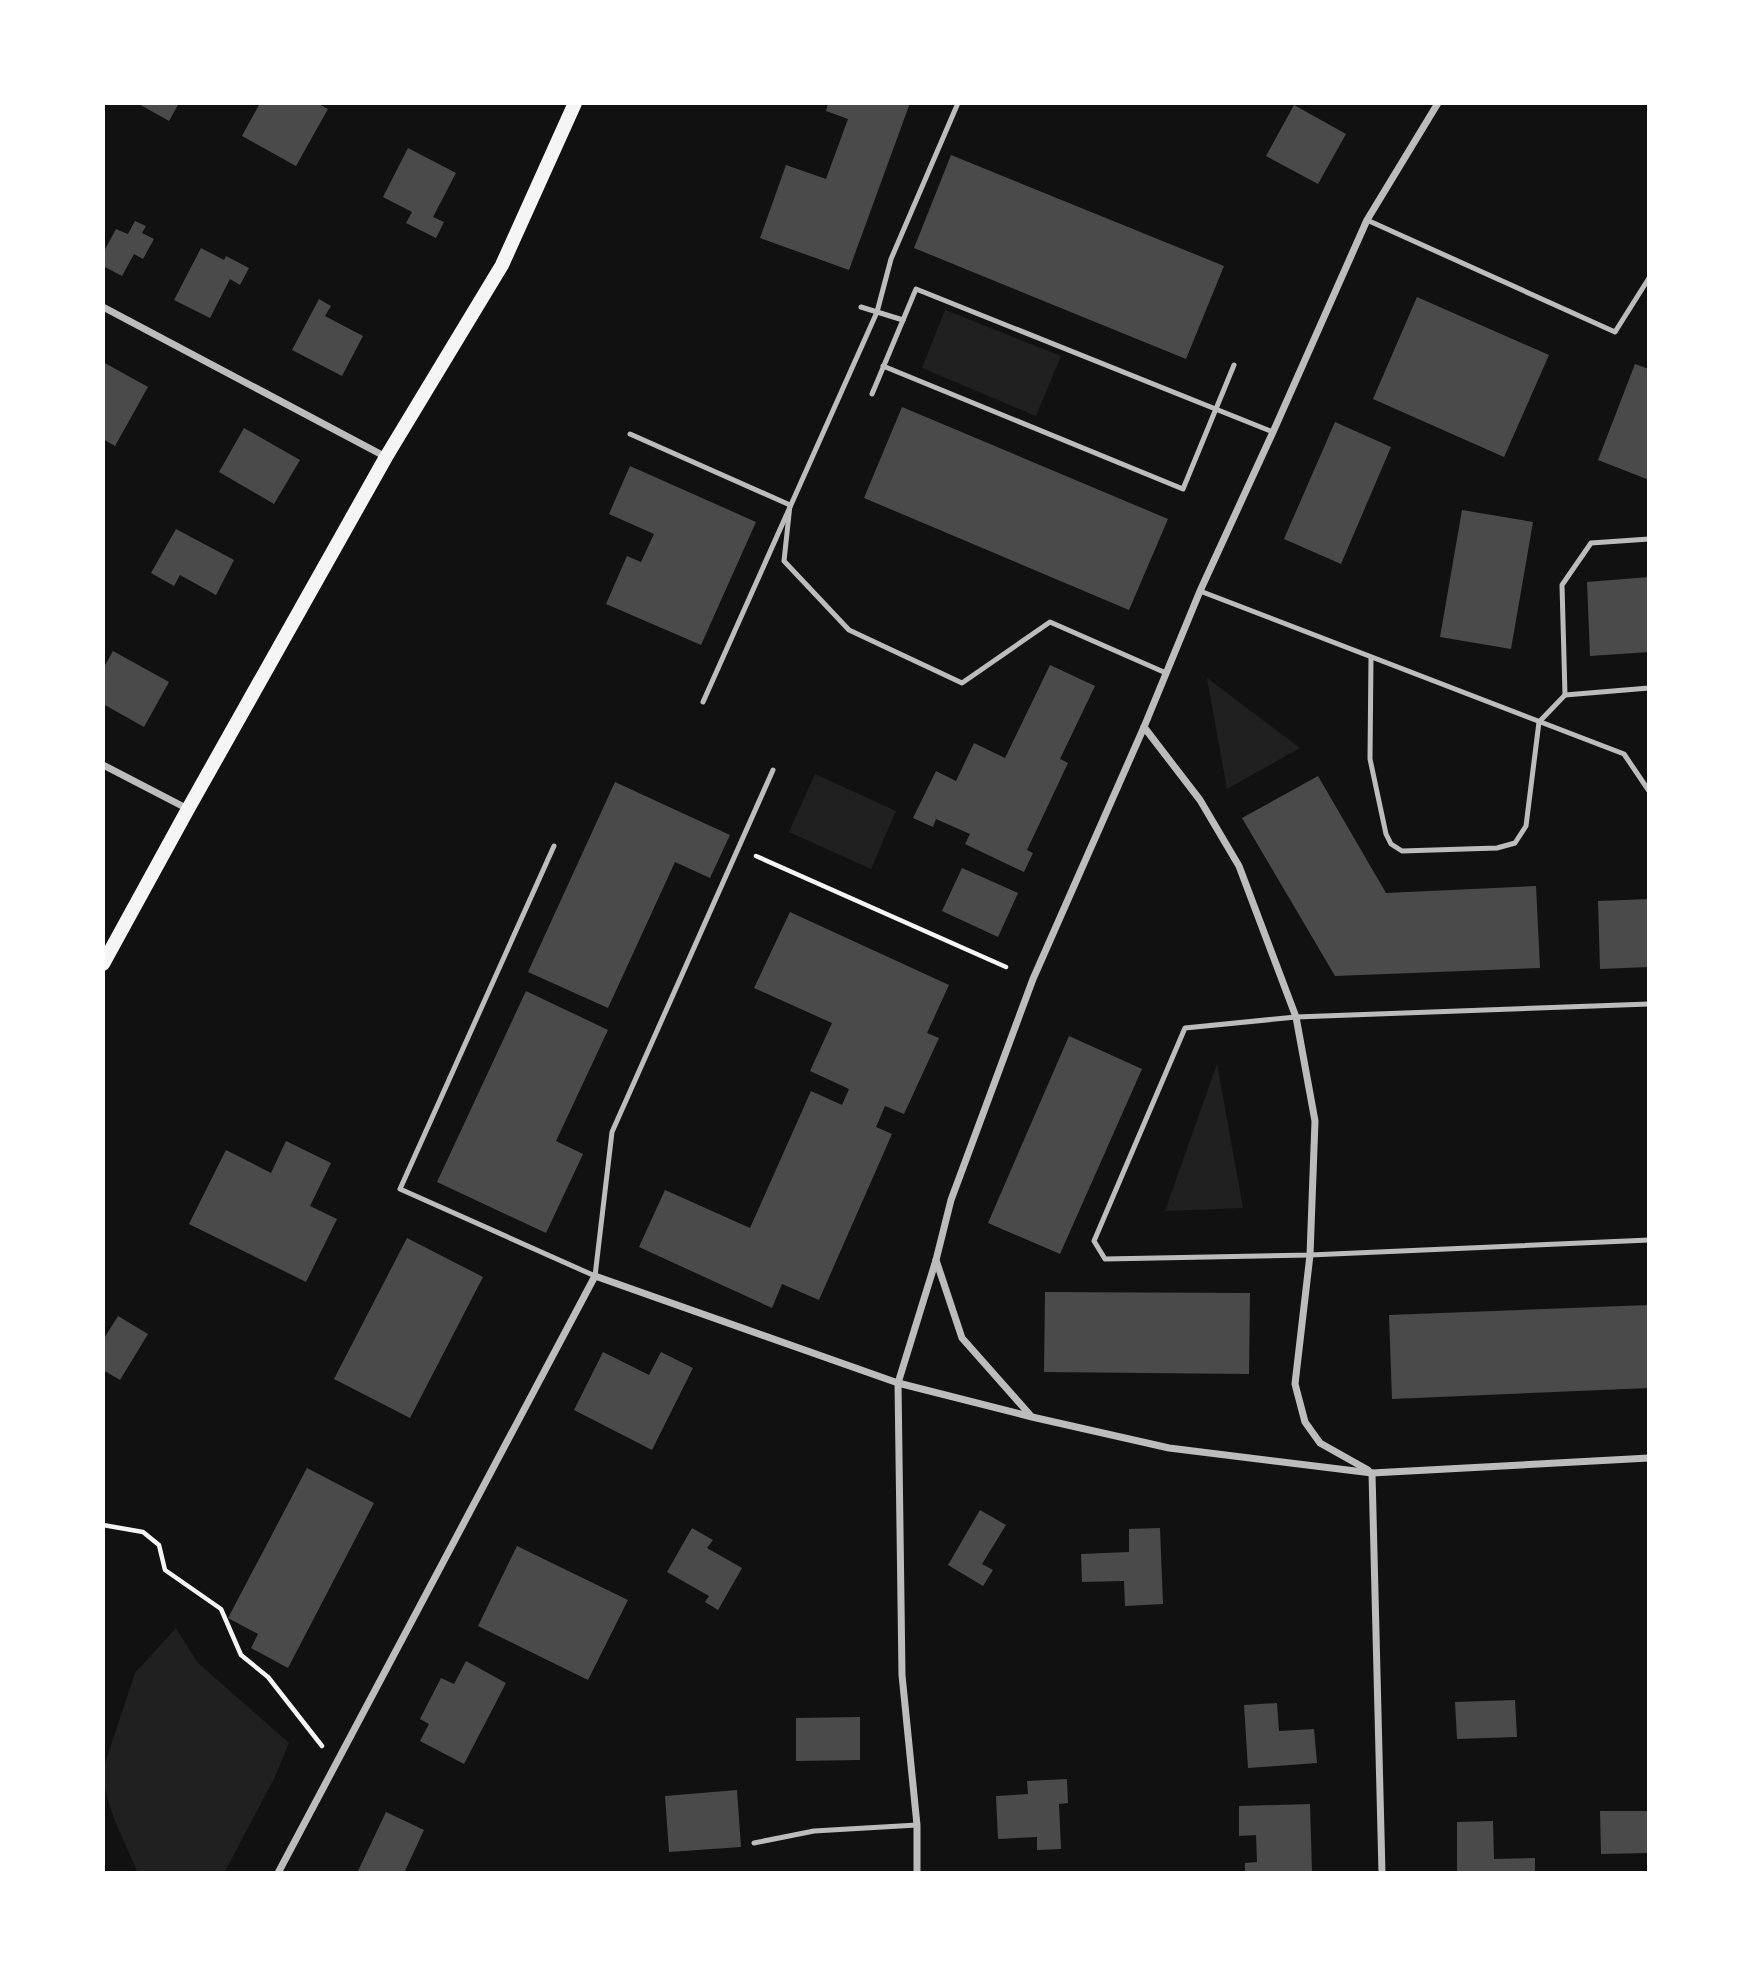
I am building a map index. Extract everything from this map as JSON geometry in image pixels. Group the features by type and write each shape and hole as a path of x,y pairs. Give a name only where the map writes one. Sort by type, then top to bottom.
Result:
{"main road":[{"path":"103,964 187,809 386,457 502,265 575,103"}],"street":[{"path":"917,1873 917,1825 902,1675 898,1384 936,1260 951,1200 1033,979 1144,727 1200,591 1367,220 1438,103"},
{"path":"103,307 386,457"},
{"path":"1144,727 1200,800 1239,866 1296,1017 1315,1121 1310,1255 1295,1384 1305,1422 1320,1443 1372,1473"},
{"path":"103,765 187,809"},
{"path":"936,1260 962,1338 1031,1417"},
{"path":"278,1873 595,1276 898,1384 1169,1448 1372,1473 1649,1458"},
{"path":"1372,1473 1382,1873"}],"lane":[{"path":"703,702 877,312 891,259 958,103"},
{"path":"1367,220 1615,332 1649,278"},
{"path":"872,394 916,289 1273,432"},
{"path":"861,307 903,320"},
{"path":"884,366 1183,489 1234,365"},
{"path":"630,434 790,505"},
{"path":"790,505 784,561 849,630 962,683 1050,622 1166,673"},
{"path":"1565,695 1562,585 1591,543 1649,538"},
{"path":"1200,591 1623,754 1649,791"},
{"path":"1371,657 1370,759 1386,834 1391,844 1402,851 1497,848 1515,844 1526,826 1539,722 1565,695 1649,688"},
{"path":"554,846 400,1189 595,1276 612,1132 773,770"},
{"path":"1649,1004 1296,1017 1185,1028 1094,1241 1105,1259 1310,1255 1649,1240"},
{"path":"754,1843 814,1831 917,1825"}],"path":[{"path":"740,848 1006,967"},
{"path":"103,1525 143,1532 159,1545 165,1570 221,1609 241,1655 268,1676 337,1762"}],"shaded area":[{"path":"945,310 1061,356 1036,416 922,368"},
{"path":"1207,678 1300,748 1227,789"},
{"path":"815,774 896,811 871,869 789,832"},
{"path":"1217,1064 1243,1208 1165,1211"},
{"path":"176,1628 197,1662 289,1743 275,1777 224,1873 138,1873 116,1822 104,1782 103,1769 135,1673"}],"building":[{"path":"137,103 179,103 169,121"},
{"path":"260,103 317,103 328,109 296,166 242,136"},
{"path":"828,103 910,103 849,270 760,238 786,165 826,179 848,119 826,111"},
{"path":"1294,105 1346,134 1318,184 1266,156"},
{"path":"408,148 456,173 433,217 444,222 436,238 406,223 412,212 383,197"},
{"path":"951,155 1224,266 1186,359 914,248"},
{"path":"135,221 146,226 142,233 154,239 143,259 134,254 122,276 103,266 103,253 116,229 128,234"},
{"path":"201,248 224,260 226,256 249,268 240,285 230,279 210,318 174,300"},
{"path":"1417,297 1549,355 1504,457 1373,399"},
{"path":"319,299 331,306 325,316 363,336 342,376 292,350"},
{"path":"103,362 148,387 115,446 103,439"},
{"path":"1635,364 1649,369 1649,480 1598,460"},
{"path":"902,407 1168,519 1129,610 864,498"},
{"path":"1335,422 1391,447 1341,564 1284,539"},
{"path":"244,428 300,460 274,504 219,472"},
{"path":"630,466 756,522 701,645 606,604 627,556 641,562 654,534 609,514"},
{"path":"1462,510 1533,522 1511,649 1440,637"},
{"path":"176,529 234,560 216,595 180,575 174,586 151,573"},
{"path":"1649,577 1649,652 1590,656 1587,582"},
{"path":"113,651 169,682 144,727 103,704 103,669"},
{"path":"1050,665 1095,686 1060,759 1068,763 1027,850 1033,853 1024,872 965,844 970,834 936,819 933,827 913,818 936,771 956,781 974,743 1005,758"},
{"path":"1318,776 1386,893 1536,886 1540,968 1335,976 1242,818"},
{"path":"615,782 730,835 710,878 675,862 608,1008 528,972"},
{"path":"962,868 1018,893 998,937 942,911"},
{"path":"1649,899 1649,967 1600,969 1598,901"},
{"path":"790,912 949,985 927,1033 939,1038 904,1114 885,1106 876,1127 892,1134 819,1300 782,1284 772,1308 639,1247 665,1190 750,1228 811,1091 842,1105 849,1089 810,1071 832,1023 754,988"},
{"path":"526,991 608,1030 556,1141 583,1154 546,1233 437,1182"},
{"path":"1069,1036 1142,1069 1060,1254 988,1223"},
{"path":"286,1141 331,1163 310,1206 337,1219 306,1282 189,1224 226,1150 271,1173"},
{"path":"407,1238 483,1277 410,1418 334,1379"},
{"path":"1045,1292 1250,1293 1249,1374 1044,1372"},
{"path":"1649,1305 1649,1388 1392,1399 1389,1315"},
{"path":"118,1316 148,1334 120,1380 103,1370 103,1340"},
{"path":"603,1352 649,1375 661,1352 693,1368 652,1450 574,1410"},
{"path":"307,1468 374,1503 288,1668 251,1648 258,1634 228,1618"},
{"path":"980,1510 1006,1525 982,1564 993,1570 983,1586 948,1565"},
{"path":"692,1528 713,1540 707,1548 742,1568 718,1610 705,1602 709,1596 667,1572"},
{"path":"1160,1528 1163,1604 1125,1606 1124,1581 1082,1582 1081,1554 1129,1552 1129,1529"},
{"path":"517,1546 628,1600 588,1680 478,1626"},
{"path":"466,1661 506,1683 464,1764 420,1741 429,1724 420,1719 441,1678 454,1684"},
{"path":"1515,1700 1517,1737 1457,1739 1455,1702"},
{"path":"1277,1703 1279,1731 1314,1729 1317,1763 1248,1768 1244,1705"},
{"path":"860,1717 860,1760 796,1761 796,1718"},
{"path":"1067,1779 1068,1803 1059,1804 1061,1849 1037,1850 1037,1837 998,1839 996,1796 1028,1794 1027,1781"},
{"path":"737,1790 741,1847 669,1852 665,1796"},
{"path":"1310,1804 1312,1873 1245,1873 1245,1863 1257,1862 1256,1835 1239,1836 1239,1806"},
{"path":"1600,1811 1649,1811 1649,1853 1601,1854"},
{"path":"386,1812 424,1830 404,1873 357,1873"},
{"path":"1493,1821 1494,1859 1535,1858 1535,1873 1457,1873 1457,1822"}]}
